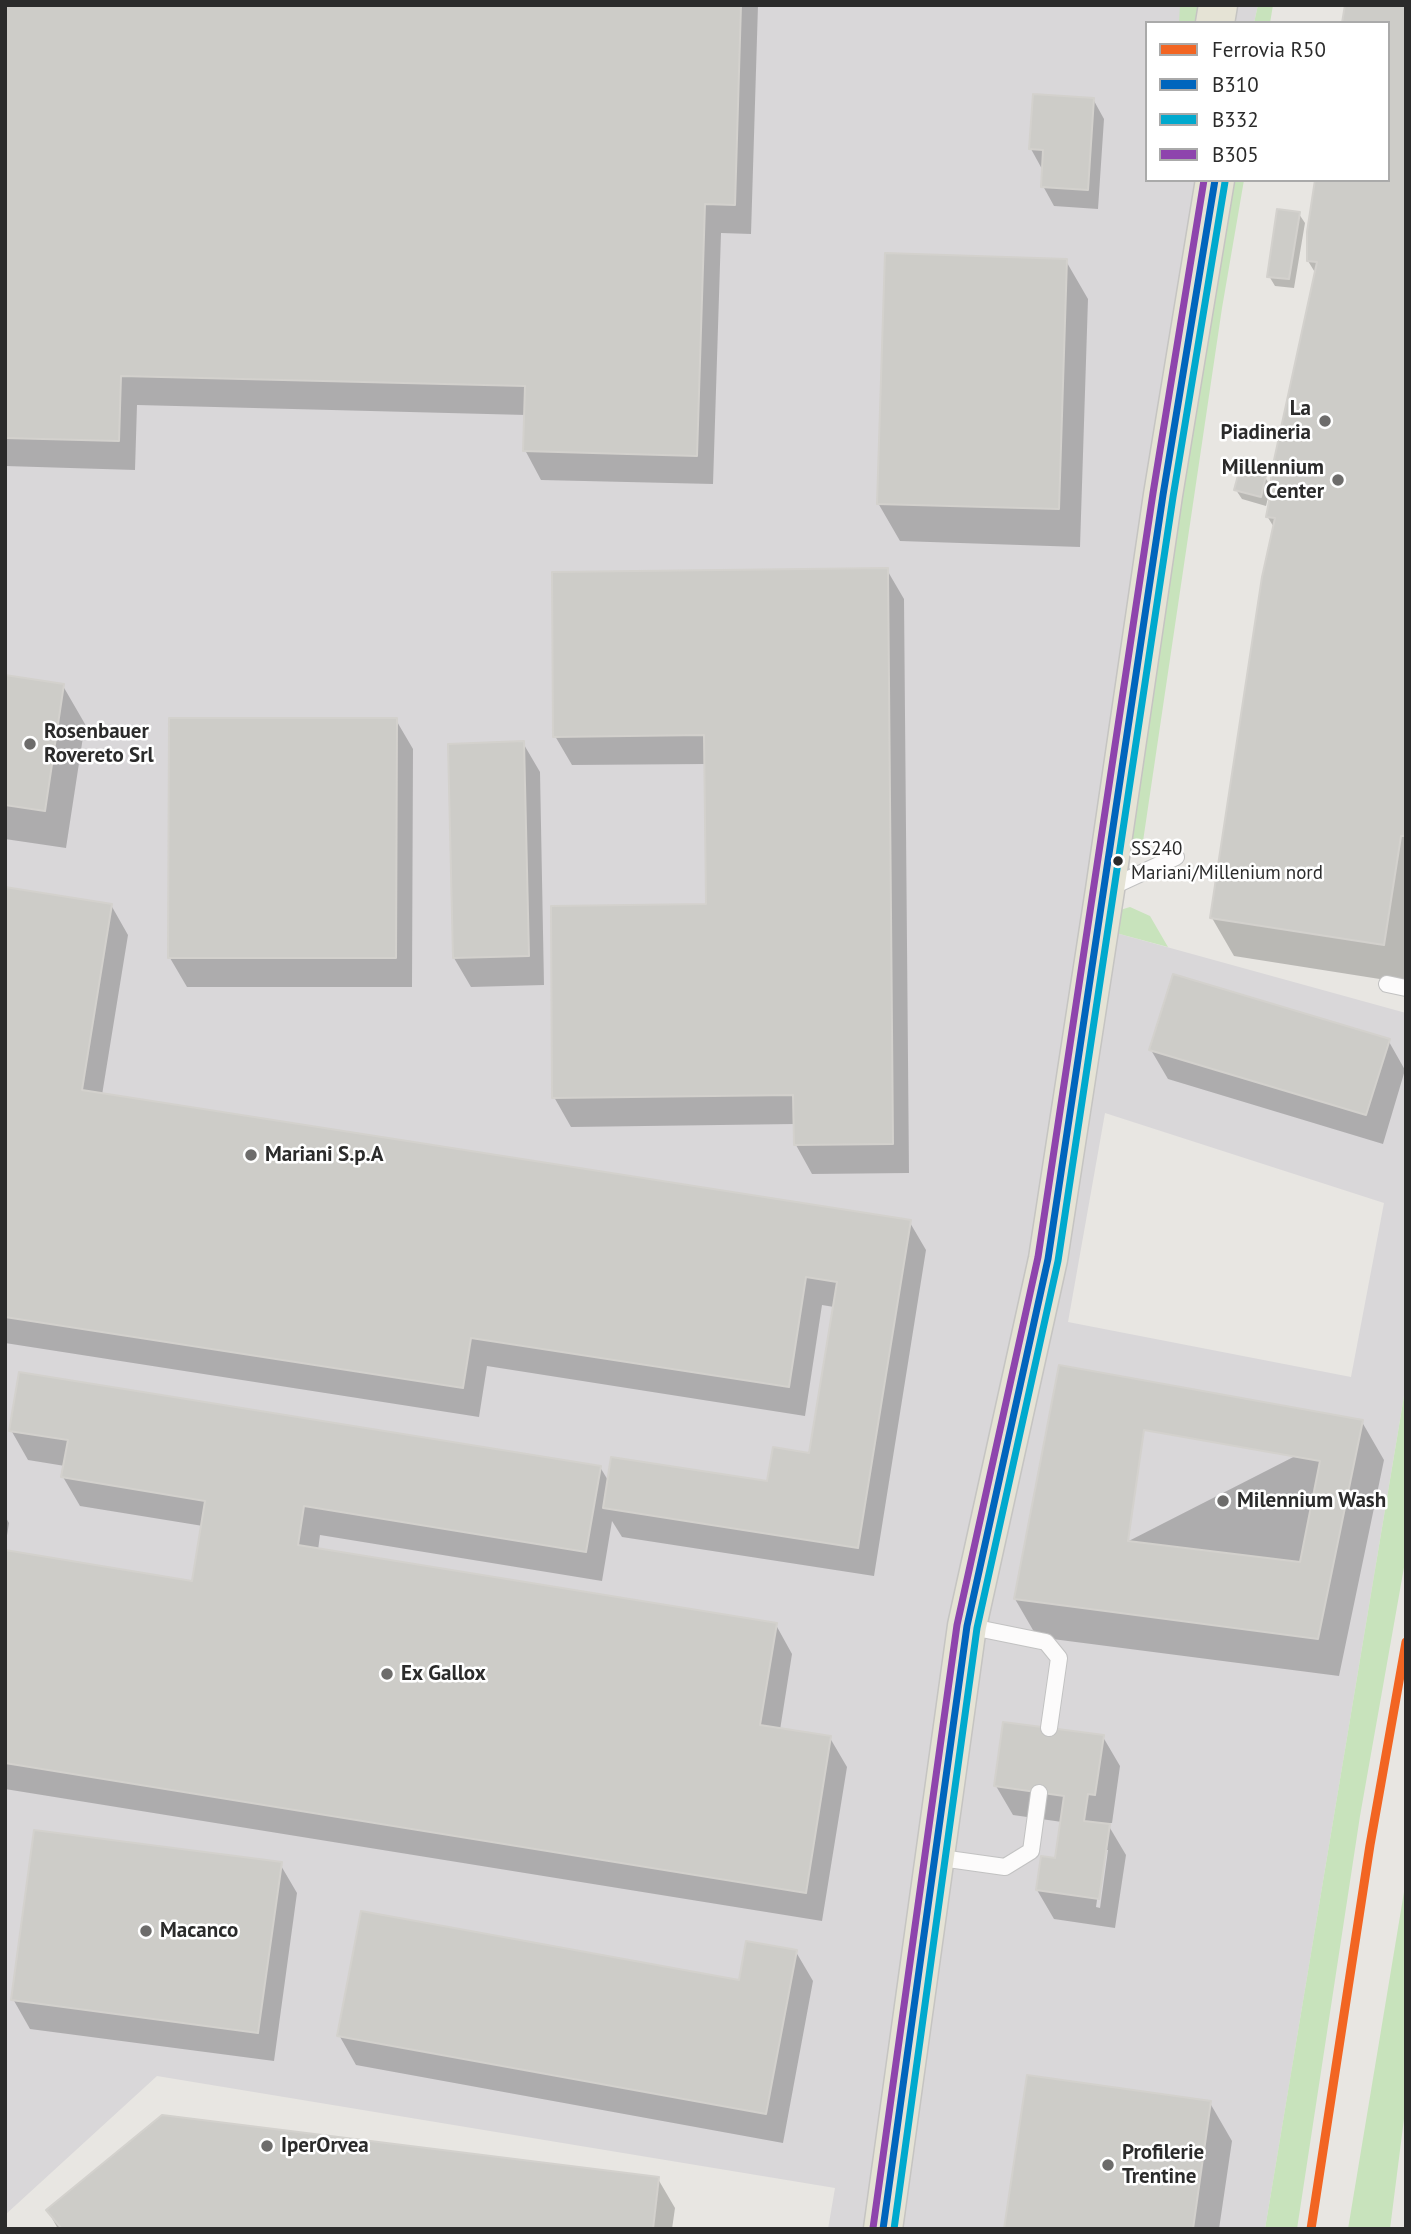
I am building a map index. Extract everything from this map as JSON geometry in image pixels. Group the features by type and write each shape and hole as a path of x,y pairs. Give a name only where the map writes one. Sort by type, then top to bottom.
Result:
{"main road":[{"path":"883,2229 969,1617 1192,182"},
{"path":"969,1617 1048,1259 1163,495 1215,182"}],"lane":[{"path":"1105,890 1176,857"},
{"path":"1387,984 1406,988"},
{"path":"969,1617 1046,1642 1059,1658 1049,1728"},
{"path":"934,1857 1004,1867 1031,1851 1039,1793"}],"shaded area":[{"path":"5,5 1258,5 1254,21 1145,21 1145,182 1226,182 1116,933 1406,1013 1406,1384 1265,2229 828,2229 835,2188 157,2076 5,2215","holes":["1105,1113 1384,1203 1351,1377 1068,1322"]}],"green space":[{"path":"1180,5 1207,5 1204,21 1179,21"},
{"path":"1258,5 1273,5 1270,21 1254,21"},
{"path":"1226,182 1244,182 1222,308 1142,848 1134,850 1124,843"},
{"path":"1130,907 1150,916 1168,947 1116,933 1120,910"},
{"path":"1406,1384 1406,1556 1360,1816 1297,2229 1265,2229"},
{"path":"1406,1880 1406,2103 1390,2229 1348,2229"}],"building":[{"path":"5,5 741,5 735,205 705,204 697,456 523,451 525,386 121,376 119,441 5,438"},
{"name":"Millennium Center","path":"1345,5 1406,5 1406,836 1401,836 1384,945 1210,918 1262,577 1275,518 1266,517 1271,474 1317,262 1307,261 1307,232 1315,182 1390,182 1390,21 1342,21"},
{"path":"1033,94 1094,98 1088,190 1041,187 1043,150 1029,149"},
{"path":"1277,209 1300,212 1289,279 1267,277"},
{"path":"885,253 1067,259 1059,509 877,504"},
{"path":"1240,468 1266,475 1261,497 1234,490"},
{"path":"888,568 893,1144 794,1145 793,1095 552,1098 551,906 706,904 704,735 553,737 552,572"},
{"name":"Rosenbauer Rovereto Srl","path":"5,675 64,684 45,811 5,805"},
{"path":"169,718 397,718 396,958 168,958"},
{"path":"524,741 529,956 453,958 448,744"},
{"name":"Mariani S.p.A","path":"5,887 112,904 82,1090 911,1220 858,1548 603,1508 611,1457 767,1481 773,1447 809,1453 837,1282 806,1277 789,1387 471,1338 463,1388 5,1317"},
{"path":"1173,974 1390,1039 1366,1115 1149,1050"},
{"path":"1059,1365 1363,1420 1318,1639 1014,1599"},
{"name":"Ex Gallox","path":"19,1372 601,1466 586,1552 304,1506 298,1545 777,1623 760,1725 831,1736 806,1893 5,1763 5,1550 192,1581 205,1501 61,1477 68,1440 9,1431"},
{"name":"Milennium Wash","path":"1144,1430 1320,1461 1300,1562 1128,1541"},
{"path":"1003,1722 1104,1735 1095,1795 1088,1794 1084,1821 1110,1824 1099,1899 1036,1890 1041,1856 1055,1858 1064,1796 994,1786"},
{"name":"Macanco","path":"34,1830 282,1862 258,2033 11,2000"},
{"path":"361,1911 739,1980 746,1941 797,1950 766,2114 337,2036"},
{"name":"Profilerie Trentine","path":"1027,2075 1211,2101 1193,2229 1004,2229"},
{"name":"IperOrvea","path":"162,2115 659,2177 653,2229 62,2229 46,2210"}],"rail line":[{"name":"R50","path":"1311,2229 1370,1845 1406,1642"}],"transit line":[{"name":"B305","path":"873,2228 957,1625 1038,1257 1153,493 1204,182"},
{"name":"B310","path":"883,2229 967,1626 1048,1259 1163,495 1215,182"},
{"name":"B332","path":"894,2229 977,1628 1058,1261 1173,497 1225,182"}],"place":[{"name":"La Piadineria","path":"1325,421"},
{"name":"Millennium Center","path":"1338,480"},
{"name":"Rosenbauer Rovereto Srl","path":"30,744"},
{"name":"SS240 Mariani/Millenium nord","path":"1118,861"},
{"name":"Mariani S.p.A","path":"251,1155"},
{"name":"Milennium Wash","path":"1223,1501"},
{"name":"Ex Gallox","path":"387,1674"},
{"name":"Macanco","path":"146,1931"},
{"name":"IperOrvea","path":"267,2146"},
{"name":"Profilerie Trentine","path":"1108,2165"}]}
